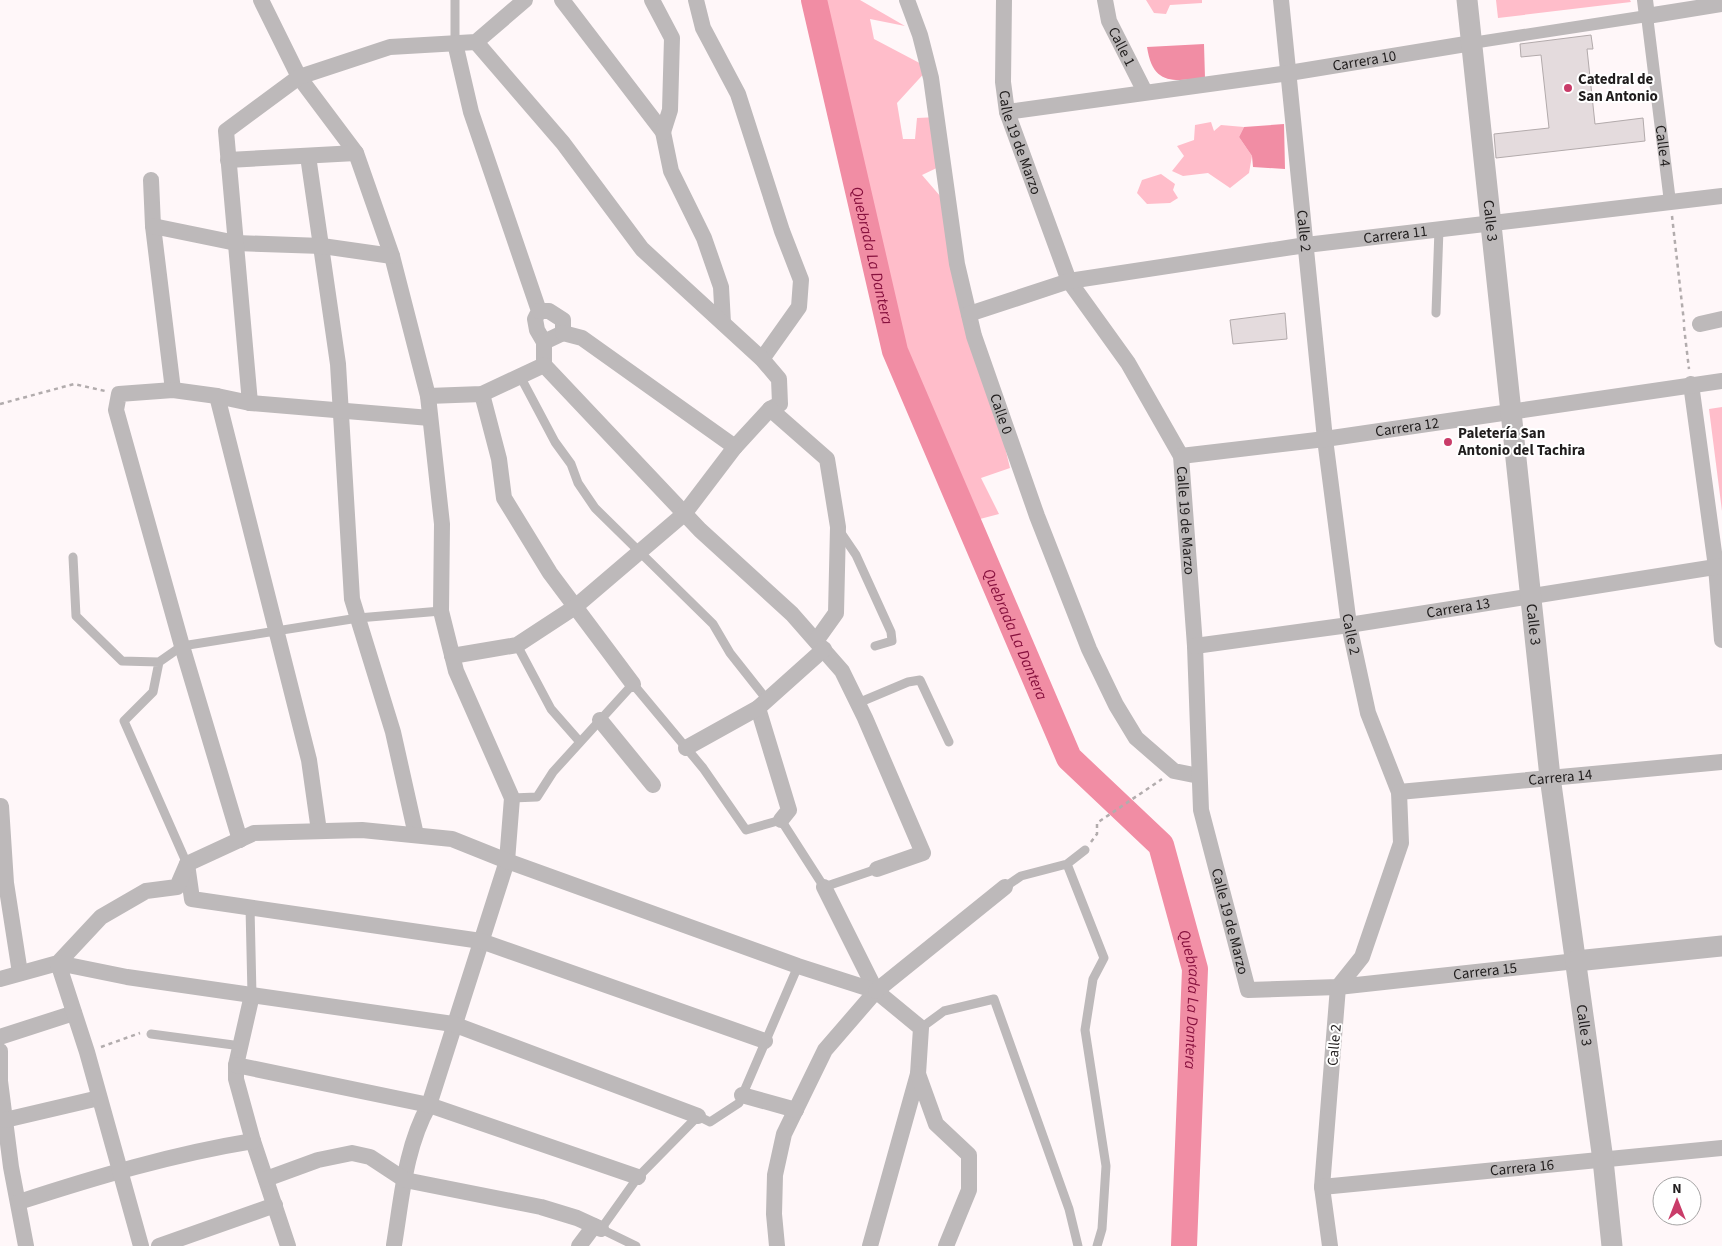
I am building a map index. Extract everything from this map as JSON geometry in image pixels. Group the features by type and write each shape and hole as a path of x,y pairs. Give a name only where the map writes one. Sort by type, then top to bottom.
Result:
{"street":[{"path":"261,0 299,77 356,153 392,256 428,396 442,524 441,611 456,671 512,798 507,861 453,1024 429,1105 419,1124 410,1153 395,1246"},
{"path":"250,403 226,131 299,77 390,46 476,42 526,0"},
{"path":"562,0 663,132 671,171 704,238 721,287 724,323"},
{"path":"652,0 672,38 670,110 663,132"},
{"path":"696,0 703,28 738,94 782,231 801,280 800,307 762,359"},
{"name":"Calle 0","path":"907,0 920,35 931,78 940,129 947,204 957,264 974,336 1037,516 1089,649 1116,705 1136,738 1174,771 1199,776"},
{"name":"Calle 19 de Marzo","path":"1004,0 1003,82 1007,112 1068,280 1128,363 1181,456 1195,646 1201,810 1248,990"},
{"name":"Calle 1","path":"1105,0 1109,21 1144,92"},
{"name":"Calle 2","path":"1282,0 1325,438 1350,625 1368,713 1400,792 1401,843 1362,957 1338,987 1322,1187 1330,1246"},
{"name":"Calle 3","path":"1467,0 1489,223 1550,777 1603,1160 1612,1246"},
{"name":"Carrera 10","path":"1007,112 1289,73 1472,43 1646,8 1722,4"},
{"name":"Calle 4","path":"1646,8 1670,202"},
{"path":"452,656 517,644 575,606 684,514 735,447 770,409 780,404 779,379 762,359 642,249 563,143 476,42"},
{"path":"455,43 472,112 539,311 535,319 537,330 544,342 544,365 684,514 792,614 842,671 858,703 923,853 877,868"},
{"path":"228,160 356,153"},
{"path":"308,156 338,364 352,598 393,732 416,835"},
{"path":"151,180 153,226 173,390"},
{"name":"Carrera 11","path":"969,314 1068,280 1306,246 1722,196"},
{"path":"153,226 236,243 322,246 392,256"},
{"path":"539,311 549,311 563,320 563,333"},
{"path":"1700,324 1722,319"},
{"path":"544,342 563,333 582,338 735,447"},
{"path":"428,396 482,394 544,365"},
{"name":"Carrera 12","path":"1181,456 1325,438 1722,381"},
{"path":"1691,384 1719,566 1722,640"},
{"path":"240,840 182,646 116,410 119,394 173,390 218,396 250,403 430,418"},
{"path":"482,394 499,460 504,498 550,573 633,684"},
{"path":"218,396 308,760 319,831"},
{"path":"686,748 763,704 820,645 836,613 838,527 827,459 770,409"},
{"name":"Carrera 13","path":"1195,646 1350,625 1719,566"},
{"path":"763,704 789,810 780,820"},
{"path":"600,720 653,784"},
{"name":"Carrera 14","path":"1400,792 1722,762"},
{"path":"1,806 6,883 20,973"},
{"path":"58,964 101,918 146,891 177,887 187,864 254,834 362,830 452,839 507,861 798,966 876,991 921,1028 918,1074 870,1246"},
{"path":"187,864 192,899 481,941 766,1041"},
{"path":"824,887 876,991"},
{"path":"777,1246 774,1214 776,1175 784,1134 826,1050 876,991 1005,887"},
{"name":"Carrera 15","path":"1248,990 1338,987 1722,946"},
{"path":"58,964 87,1052 141,1246"},
{"path":"0,979 58,964 127,977 453,1024 698,1116"},
{"path":"252,995 236,1065 236,1079 253,1141 288,1246"},
{"path":"0,1037 74,1013"},
{"path":"0,1051 0,1081 11,1167 26,1246"},
{"path":"236,1065 429,1105 638,1178"},
{"path":"918,1074 936,1124 969,1155 969,1190 946,1246"},
{"path":"742,1095 796,1110"},
{"path":"5,1120 100,1098"},
{"path":"19,1202 120,1170 199,1150 253,1141"},
{"name":"Carrera 16","path":"1322,1187 1722,1148"},
{"path":"266,1179 318,1160 352,1153 370,1157 405,1180 541,1207 577,1218 598,1228 579,1246"},
{"path":"158,1246 274,1205"}],"lane":[{"path":"455,43 456,0"},
{"path":"1436,313 1439,229"},
{"path":"520,376 555,442 571,464 578,483 591,502 713,624 763,704"},
{"path":"838,527 856,555 891,632 892,641 874,646"},
{"path":"73,557 76,616 122,661 159,662 182,646 358,618 441,611"},
{"path":"517,644 551,708 580,742"},
{"path":"159,662 153,692 124,721 187,864"},
{"path":"858,703 908,682 920,680 949,742"},
{"path":"512,798 538,797 553,772 633,684 686,748 746,830 780,820 824,887 877,868"},
{"path":"1005,887 1021,876 1067,864 1085,850"},
{"path":"1067,864 1104,958 1093,979 1084,1030 1106,1166 1102,1229 1097,1246"},
{"path":"250,907 252,995"},
{"path":"636,1246 598,1228 638,1178 698,1116 710,1122 739,1102 798,966"},
{"path":"921,1028 944,1011 994,998 1070,1209 1078,1246"},
{"path":"151,1034 240,1046"}],"path":[{"path":"1670,202 1691,384"},
{"path":"0,404 74,384 119,394"},
{"path":"1085,850 1097,834 1097,823 1174,771"},
{"path":"87,1052 139,1033 151,1034"}],"shaded area":[{"path":"814,0 860,0 905,26 870,19 874,39 929,68 897,103 903,139 915,139 917,118 938,117 943,165 922,175 947,204 1010,468 981,478 999,514 980,519 895,351"},
{"path":"1146,0 1202,0 1202,3 1170,5 1166,14 1154,13"},
{"path":"1496,0 1630,0 1631,2 1498,18"},
{"path":"1204,44 1205,78 1183,80 1174,80 1160,75 1154,69 1147,47"},
{"path":"1211,122 1214,131 1221,125 1244,127 1239,137 1252,156 1249,173 1230,188 1208,173 1183,176 1172,171 1184,156 1177,146 1194,140 1195,125"},
{"path":"1284,124 1285,169 1253,167 1252,156 1239,137 1244,127"},
{"path":"1161,174 1175,184 1173,190 1178,198 1170,203 1147,204 1137,193 1142,180"},
{"path":"1722,407 1722,511 1709,409"}],"building":[{"name":"Catedral de San Antonio","path":"1591,35 1593,49 1587,49 1595,124 1643,118 1645,141 1496,158 1494,134 1549,128 1541,55 1521,57 1520,44"},
{"path":"1285,313 1287,339 1233,344 1230,320"}],"waterway":[{"name":"Quebrada La Dantera","path":"814,0 895,351 1069,758 1161,845 1195,969 1184,1246"}],"place":[{"name":"Catedral de San Antonio","path":"1568,88"},
{"name":"Paletería San Antonio del Tachira","path":"1448,442"}]}
